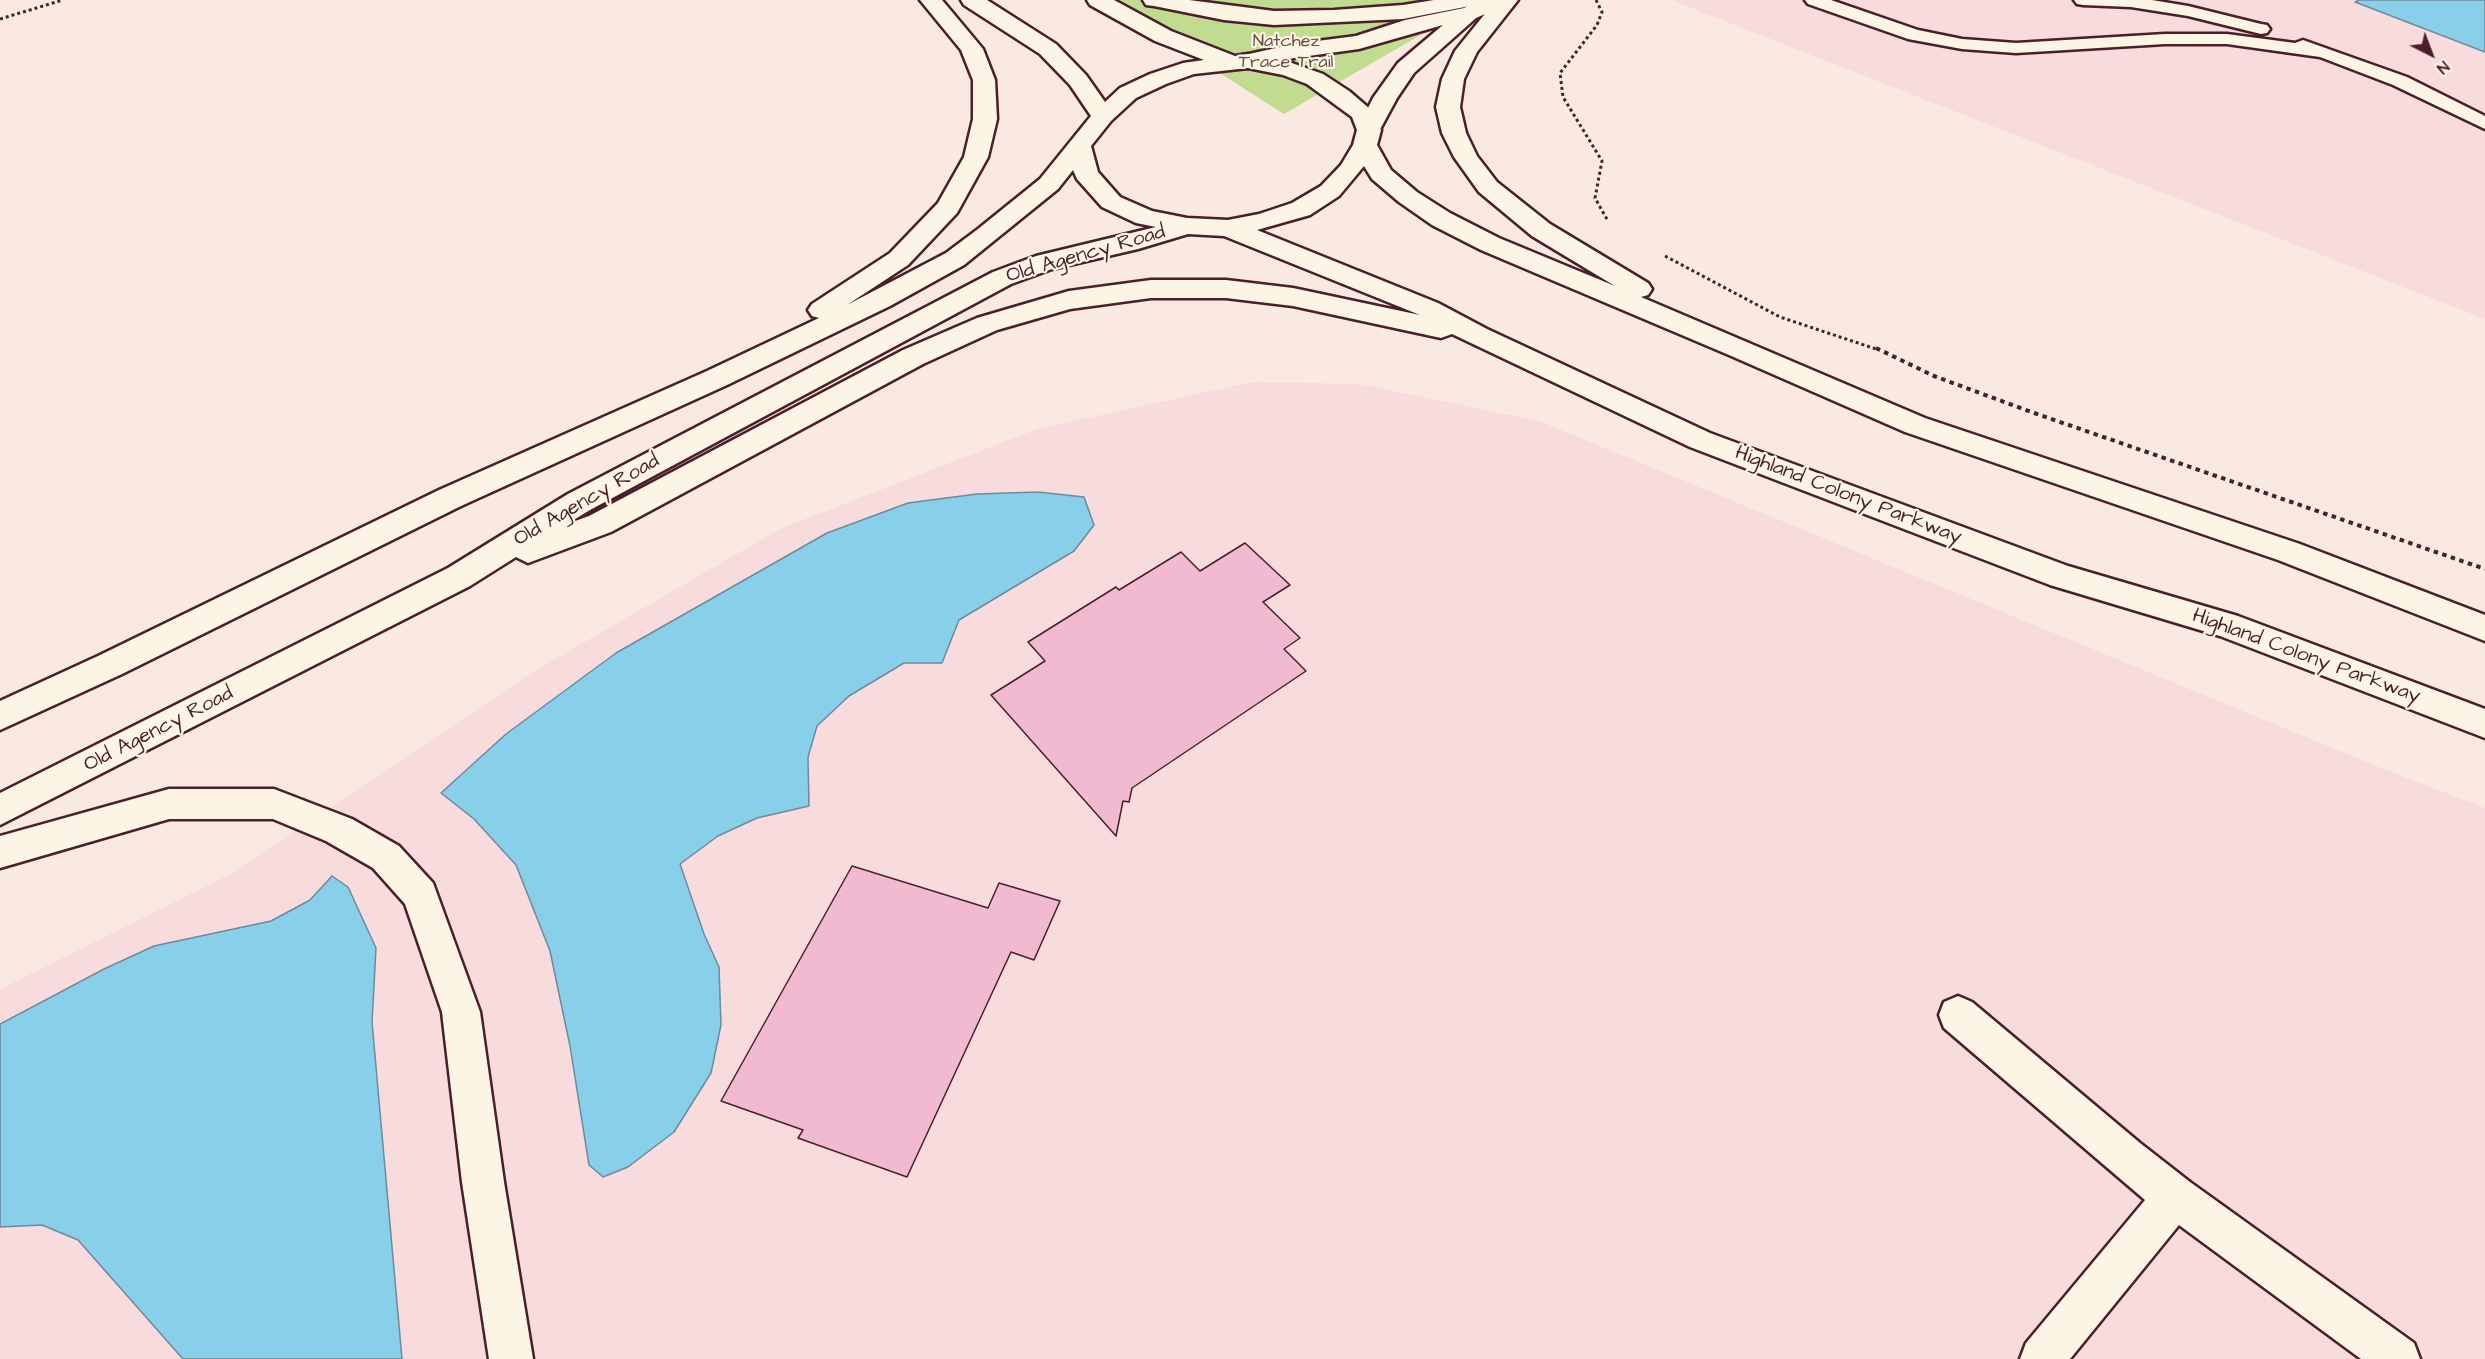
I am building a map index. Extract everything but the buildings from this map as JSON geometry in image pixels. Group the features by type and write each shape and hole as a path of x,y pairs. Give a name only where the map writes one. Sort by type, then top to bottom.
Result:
{"street":[{"path":"717,378 899,259 948,207 965,177 976,157 985,119 984,80 972,49 931,0"},
{"path":"972,0 1048,50 1078,80 1103,116"},
{"path":"1098,0 1163,36 1240,62 1288,69 1315,79 1341,96 1362,114 1367,137 1381,174 1408,197 1441,219 1490,244 1916,425 2289,552 2485,628"},
{"path":"1154,0 1224,13 1294,18 1470,6"},
{"path":"0,716 110,665 450,498 717,378 881,300 955,259 1049,184 1103,116 1128,93 1158,79 1191,68 1359,42 1470,6 1497,0"},
{"path":"1506,0 1466,51 1453,79 1448,107 1454,133 1466,157 1488,187 1541,230 1739,348"},
{"path":"1079,146 1086,174 1111,202 1145,217 1187,226 1228,228 1263,221 1301,208 1330,191 1350,169 1385,98 1406,68 1470,6"},
{"name":"Old Agency Road","path":"0,810 459,577 579,502 1002,278 1045,262 1187,226"},
{"name":"Highland Colony Parkway","path":"1228,228 1429,309 1477,336 1700,440 2061,576 2227,625 2485,724"},
{"path":"459,577 600,524 913,357 987,324 1069,300 1151,290 1226,289 1293,297 1477,336"},
{"path":"0,852 169,804 274,804 339,830 386,858 420,896 461,1012 508,1354"},
{"path":"1958,1015 2125,1158 2398,1359"},
{"path":"2042,1359 2175,1197"}],"lane":[{"path":"1814,0 1914,35 1962,44 2016,48 2165,39 2227,39 2320,52"},
{"path":"2083,0 2131,2 2188,11 2259,28 2400,81 2485,123"}],"path":[{"path":"0,20 63,0"},
{"path":"1596,0 1602,12 1597,26 1581,43 1560,73 1563,97 1602,161 1595,198 1606,219 1612,224"},
{"path":"1664,255 1780,317 1869,345 1934,376 2485,569"}],"shaded area":[{"path":"1671,0 2485,0 2485,319"},
{"path":"1252,382 1359,384 1539,421 2386,770 2485,808 2485,1359 0,1359 0,989 236,871 531,673 780,529 1037,429"}],"green space":[{"name":"Natchez Trace Trail","path":"1105,0 1481,0 1284,114"}],"water":[{"path":"2359,0 2485,0 2485,52 2355,2"},
{"path":"1038,492 1084,497 1094,525 1074,551 959,620 942,663 904,663 849,696 817,726 808,757 809,806 757,818 718,836 680,864 704,934 719,967 721,1025 711,1073 674,1132 628,1167 603,1177 589,1165 570,1046 550,951 516,865 474,819 441,793 506,734 616,653 827,533 908,503 977,494"},
{"path":"332,876 348,887 376,948 372,1022 402,1359 183,1359 78,1240 42,1225 0,1227 0,1024 104,969 154,946 271,921 310,900"}]}
